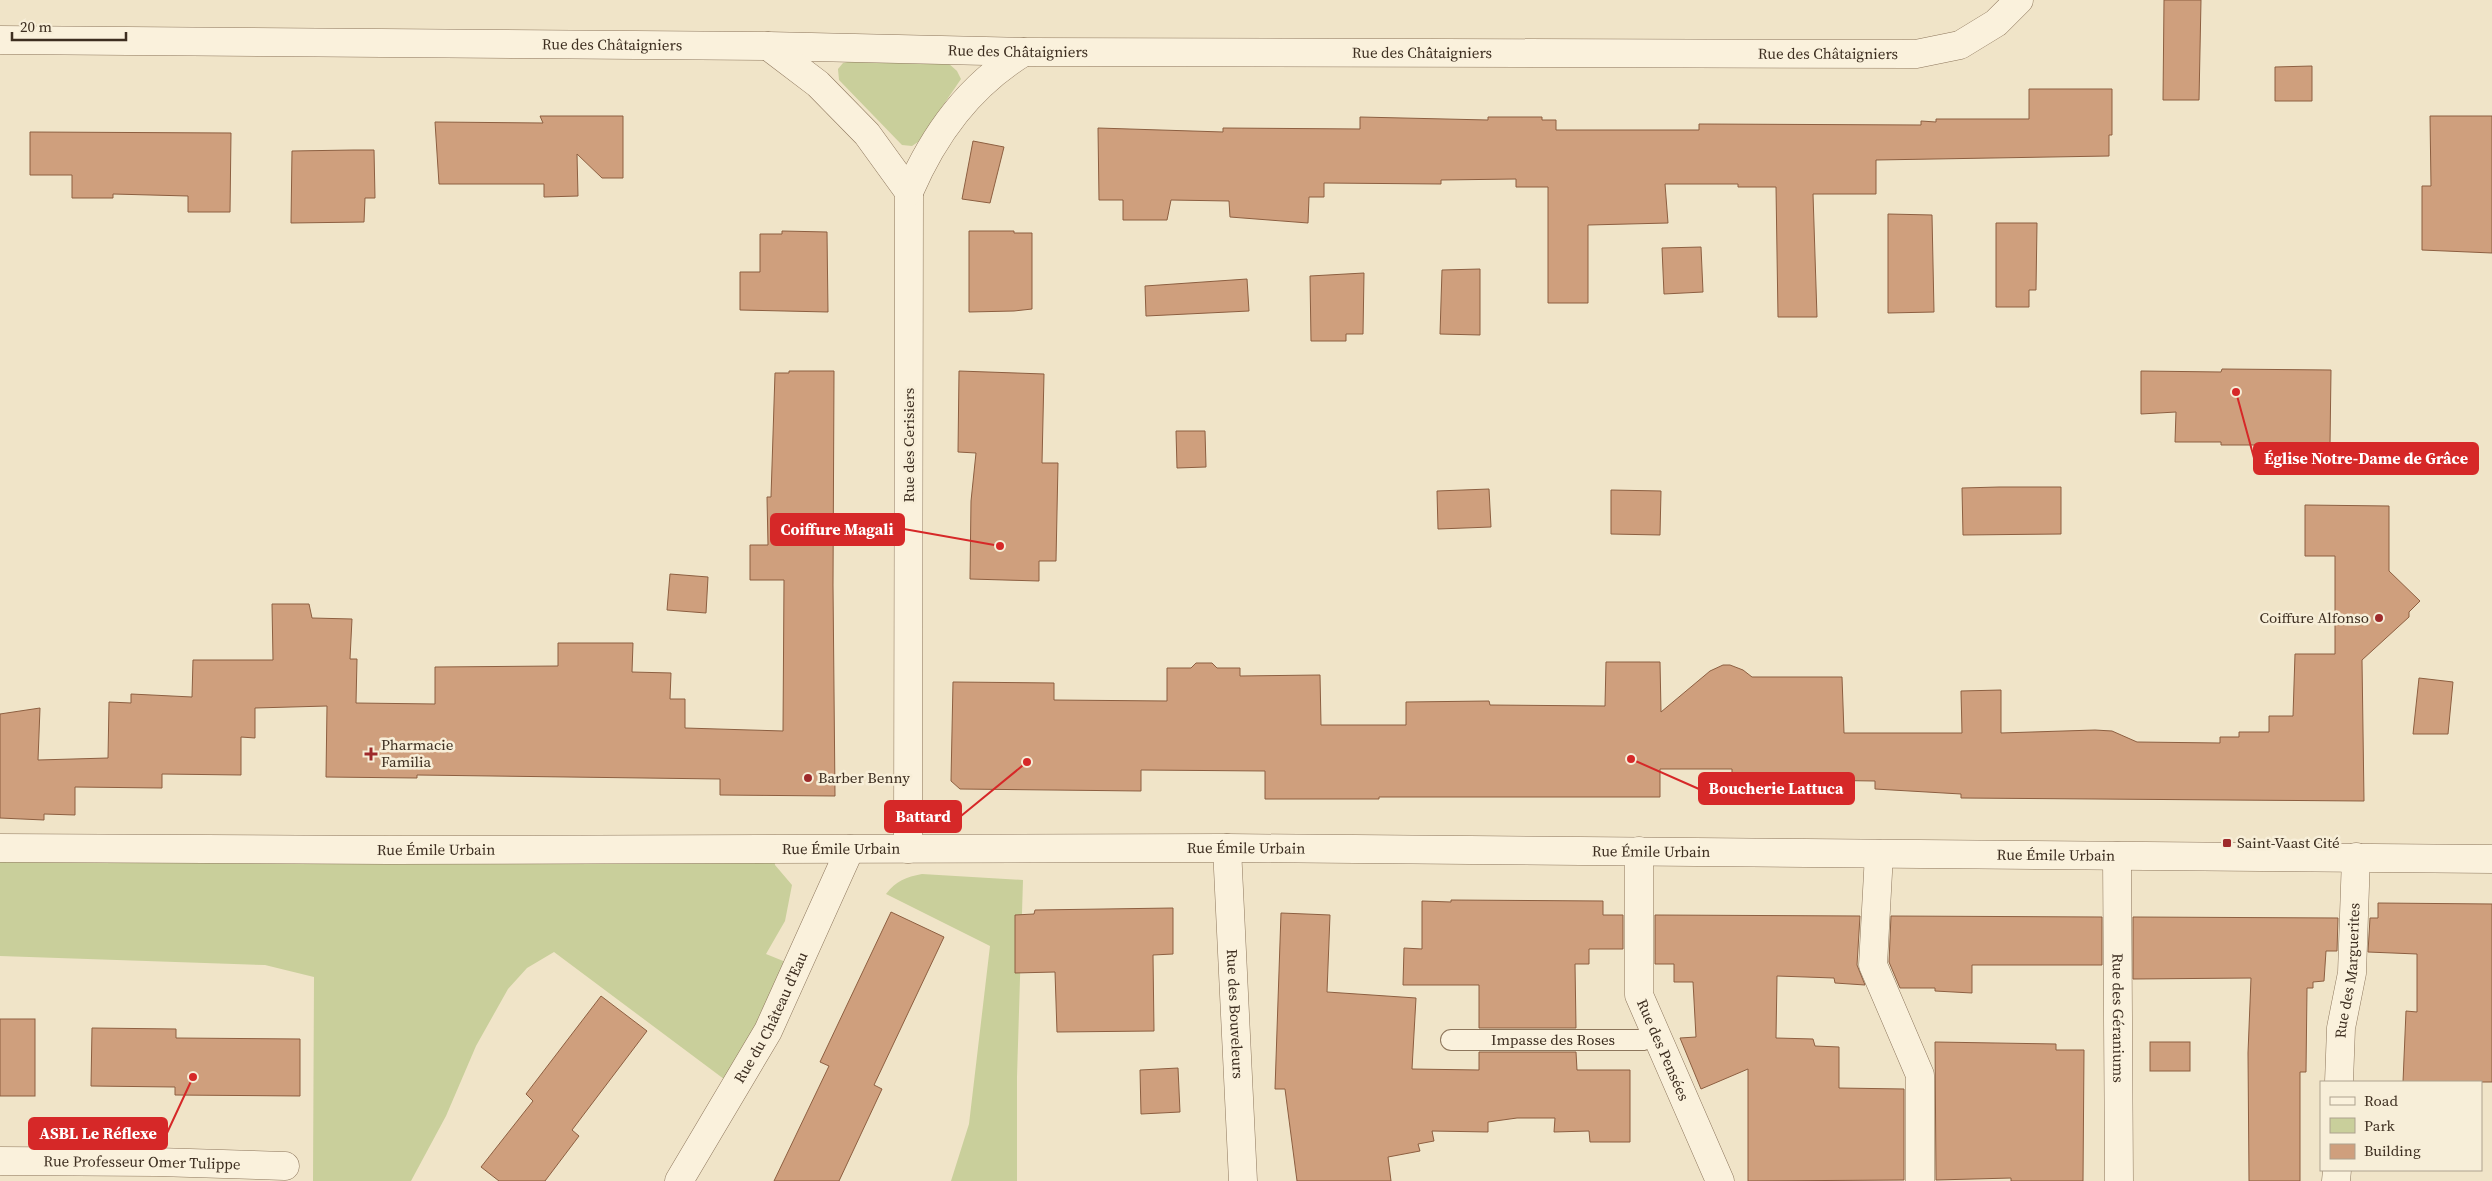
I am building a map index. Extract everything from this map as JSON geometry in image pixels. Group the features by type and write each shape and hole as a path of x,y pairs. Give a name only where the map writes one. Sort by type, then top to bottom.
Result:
{"street":[{"name":"Rue des Châtaigniers","path":"0,40 768,46 1024,52 1916,54 1960,45 1996,23 2020,0"},
{"path":"768,46 818,84 861,128 909,192"},
{"name":"Rue des Cerisiers","path":"908,849 909,192 923,159 961,103 1000,67 1024,52"},
{"name":"Rue Émile Urbain","path":"0,848 369,850 1227,848 2492,859"},
{"name":"Rue du Château d'Eau","path":"682,1180 768,1031 850,848"},
{"name":"Rue des Bouveleurs","path":"1227,848 1243,1181"},
{"name":"Rue des Pensées","path":"1639,852 1639,995 1720,1181"},
{"path":"1879,854 1874,965 1920,1075 1920,1181"},
{"name":"Rue des Géraniums","path":"2117,856 2118,1181"},
{"name":"Rue des Marguerites","path":"2339,1081 2341,1028 2352,974 2356,857"},
{"name":"Rue Professeur Omer Tulippe","path":"0,1161 158,1162 285,1166"}],"lane":[{"name":"Impasse des Roses","path":"1451,1040 1643,1040 1656,1036"}],"green space":[{"path":"852,61 948,63 957,71 961,79 918,142 912,146 902,145 839,80 838,69 843,63"},
{"path":"0,848 773,849 775,865 792,885 785,921 766,954 798,967 736,1088 554,952 527,968 508,989 476,1046 446,1116 411,1181 313,1181 314,977 265,965 0,956"},
{"path":"922,874 1023,880 1017,1077 1017,1181 951,1181 969,1124 990,946 886,894 902,880"}],"building":[{"path":"2164,0 2201,0 2199,100 2163,100"},
{"path":"2312,66 2312,101 2275,101 2275,67"},
{"path":"2029,89 2112,89 2112,135 2109,135 2109,156 1876,160 1876,194 1813,194 1817,317 1778,317 1776,187 1738,187 1738,184 1665,184 1668,223 1588,225 1588,303 1548,303 1548,187 1516,187 1516,179 1441,180 1441,184 1324,183 1324,197 1309,197 1308,223 1230,217 1229,201 1171,200 1167,220 1123,220 1123,200 1099,200 1098,128 1223,132 1223,128 1360,129 1360,117 1488,120 1488,117 1542,117 1542,120 1556,120 1556,130 1699,130 1699,124 1921,125 1921,121 1936,122 1936,119 2029,119"},
{"path":"540,116 623,116 623,178 602,178 577,154 578,196 544,197 544,184 439,184 435,122 543,123"},
{"path":"2430,116 2492,116 2492,253 2422,250 2422,186 2431,186"},
{"path":"30,132 231,133 230,212 188,212 188,196 113,194 113,198 72,198 72,175 30,175"},
{"path":"973,141 1004,147 990,203 962,199"},
{"path":"374,150 375,198 365,198 364,222 291,223 292,151"},
{"path":"1888,214 1932,215 1934,312 1888,313"},
{"path":"1996,223 2037,223 2036,290 2029,290 2029,307 1996,307"},
{"path":"782,231 827,232 828,312 740,310 740,272 760,272 760,234 782,234"},
{"path":"969,231 1032,233 1032,309 969,312"},
{"path":"1701,247 1703,292 1664,294 1662,248"},
{"path":"1480,269 1480,335 1440,334 1442,270"},
{"path":"1364,273 1363,334 1346,334 1346,341 1311,341 1310,276"},
{"path":"1247,279 1249,311 1146,316 1145,286"},
{"path":"2222,369 2331,370 2330,445 2221,445 2221,442 2175,442 2176,412 2141,414 2141,371 2221,372"},
{"path":"789,371 834,371 833,585 835,796 720,795 720,779 417,775 417,778 326,777 327,706 255,708 255,738 241,737 241,775 162,774 162,788 75,787 75,815 44,814 44,820 0,818 0,714 40,708 38,760 108,758 109,702 131,703 131,694 192,697 193,660 273,660 272,604 309,604 312,618 352,619 350,659 357,659 356,703 435,704 435,667 558,666 558,643 633,643 632,672 671,673 670,699 685,699 685,728 783,731 784,580 750,580 750,545 768,545 767,497 771,497 775,373 789,373"},
{"path":"959,371 1044,374 1042,463 1058,463 1056,561 1039,561 1039,581 970,579 971,501 976,453 958,452"},
{"path":"1176,431 1205,431 1206,467 1177,468"},
{"path":"2061,487 2061,534 1963,535 1962,488"},
{"path":"1489,489 1491,527 1438,529 1437,491"},
{"path":"1611,490 1661,491 1660,535 1611,534"},
{"path":"2305,505 2389,506 2389,571 2420,601 2409,612 2409,617 2362,660 2364,801 1961,798 1961,794 1875,789 1875,781 1732,779 1732,769 1660,769 1660,797 1265,799 1265,771 1141,770 1141,791 960,789 951,781 953,682 1054,683 1054,700 1167,701 1167,668 1191,668 1196,663 1212,663 1217,668 1240,668 1240,676 1320,675 1321,725 1406,725 1406,702 1489,701 1490,705 1605,706 1606,662 1660,662 1661,712 1710,671 1723,665 1730,665 1743,670 1752,677 1842,677 1844,733 1962,733 1961,691 2001,690 2001,733 2095,730 2112,731 2137,742 2220,743 2220,737 2239,737 2239,732 2269,732 2269,716 2293,716 2295,654 2335,654 2335,556 2305,556"},
{"path":"670,574 708,577 706,613 667,610"},
{"path":"2419,678 2453,682 2448,734 2413,734"},
{"path":"1451,900 1603,901 1603,915 1623,915 1623,949 1589,949 1589,964 1575,964 1576,1028 1479,1028 1479,985 1403,985 1404,948 1422,949 1422,901 1451,902"},
{"path":"2378,903 2492,904 2492,1082 2403,1081 2406,1011 2417,1012 2417,954 2368,952 2370,918 2378,918"},
{"path":"1173,908 1173,954 1153,955 1154,1031 1057,1032 1055,972 1015,973 1015,915 1034,914 1035,910"},
{"path":"891,912 944,937 874,1085 882,1089 839,1181 774,1181 829,1066 820,1062"},
{"path":"1281,913 1330,915 1327,992 1416,998 1412,1069 1479,1070 1479,1052 1576,1052 1577,1070 1630,1070 1630,1142 1590,1142 1589,1131 1554,1132 1555,1118 1517,1118 1488,1122 1488,1132 1432,1131 1434,1141 1418,1144 1420,1151 1388,1157 1391,1181 1297,1181 1285,1089 1275,1089"},
{"path":"1655,915 1860,916 1857,965 1865,985 1835,983 1834,978 1777,976 1776,1038 1813,1039 1815,1046 1839,1047 1839,1088 1904,1089 1904,1180 1748,1181 1748,1069 1701,1089 1680,1038 1696,1037 1693,982 1674,982 1674,964 1655,964"},
{"path":"1891,916 2102,917 2102,965 1972,965 1972,993 1935,991 1935,988 1900,988 1889,962"},
{"path":"2133,917 2338,918 2337,951 2326,951 2324,981 2313,982 2313,988 2307,988 2306,1072 2300,1072 2300,1181 2249,1181 2248,1053 2251,978 2133,979"},
{"path":"601,996 647,1031 572,1130 579,1136 545,1181 499,1181 481,1167 533,1101 526,1094"},
{"path":"0,1019 35,1019 35,1096 0,1096"},
{"path":"92,1028 176,1029 176,1038 300,1039 300,1096 175,1095 175,1087 91,1086"},
{"path":"1935,1042 2056,1044 2056,1050 2084,1050 2083,1181 2011,1181 2011,1178 1936,1180"},
{"path":"2150,1042 2190,1042 2190,1071 2150,1071"},
{"path":"1178,1068 1180,1112 1141,1114 1140,1070"}],"place":[{"name":"Église Notre-Dame de Grâce","path":"2236,392"},
{"name":"Coiffure Magali","path":"1000,546"},
{"name":"Coiffure Alfonso","path":"2379,618"},
{"name":"Pharmacie Familia","path":"371,754"},
{"name":"Boucherie Lattuca","path":"1631,759"},
{"name":"Battard","path":"1027,762"},
{"name":"Barber Benny","path":"808,778"},
{"name":"Saint-Vaast Cité","path":"2227,843"},
{"name":"ASBL Le Réflexe","path":"193,1077"}]}
